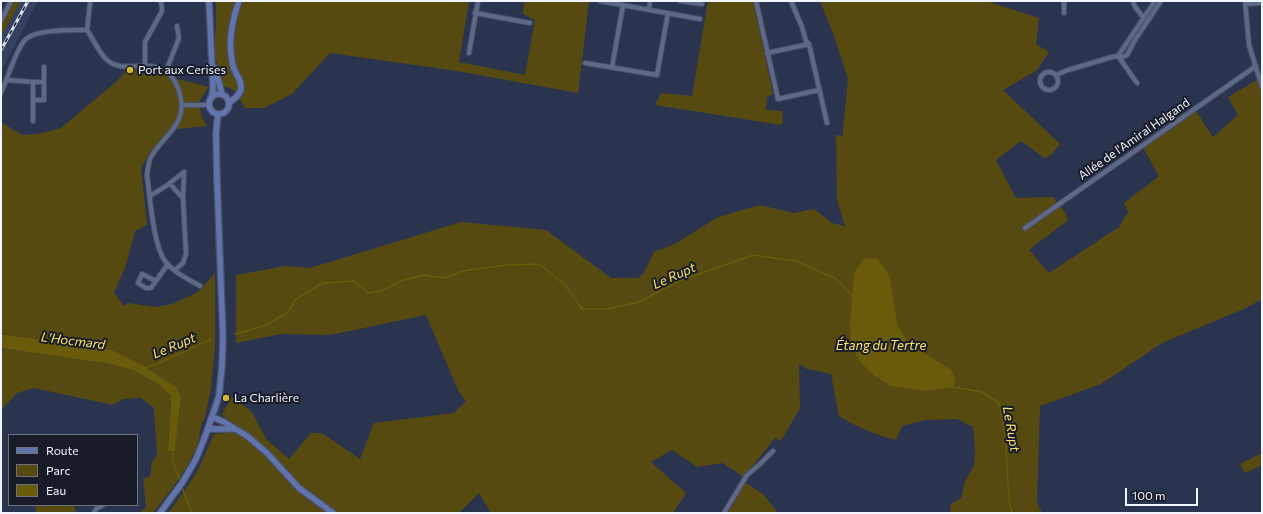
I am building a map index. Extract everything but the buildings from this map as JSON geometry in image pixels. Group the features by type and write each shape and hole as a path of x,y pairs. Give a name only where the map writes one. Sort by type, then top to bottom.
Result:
{"main road":[{"path":"209,1 213,88 212,96 208,105 213,112 218,114 225,112 229,106 229,103 241,90 241,84 233,62 230,36 232,22 239,1"},
{"path":"211,48 219,87 222,94"},
{"path":"212,96 215,94 222,94 227,97 229,103"},
{"path":"160,513 182,484 196,459 208,429 218,396 222,351 216,179 216,133 218,114"},
{"path":"212,417 224,422 246,436 266,453 299,488 333,513"},
{"path":"208,429 236,429"}],"street":[{"path":"1,21 10,1"},
{"path":"144,65 145,42 162,11 161,1"},
{"path":"469,53 478,1"},
{"path":"600,1 700,19"},
{"path":"649,10 650,1"},
{"path":"680,1 702,4"},
{"path":"756,1 778,99 819,90"},
{"path":"791,1 806,41 809,44 827,123"},
{"path":"1064,1 1064,13"},
{"path":"1133,1 1135,7 1148,21"},
{"path":"1118,56 1154,1"},
{"path":"1056,75 1058,81 1057,86 1049,90 1043,88 1040,79 1043,74 1048,72 1056,75 1068,70 1118,56 1123,57 1127,55 1161,1"},
{"path":"95,2 88,2 87,30 106,59 113,64 125,67 144,65 166,71 176,84 181,96 182,105 178,123 150,159 147,175 155,236 159,251 165,261 175,270 200,286"},
{"path":"1262,2 1245,2 1249,45 1262,87"},
{"path":"612,67 623,5"},
{"path":"475,13 530,23"},
{"path":"585,63 658,75 668,13"},
{"path":"166,71 178,38 177,26"},
{"path":"1,93 17,54 25,40 40,32 87,30"},
{"path":"767,53 809,44"},
{"path":"1118,56 1137,83"},
{"name":"Allée de l'Amiral Halgand","path":"1025,228 1256,66"},
{"path":"33,100 44,100 44,67"},
{"path":"7,80 44,82"},
{"path":"33,82 33,121"},
{"path":"182,105 208,105"},
{"path":"175,270 183,263 186,254 183,198 184,172 181,168"},
{"path":"150,196 170,184 184,172"},
{"path":"170,184 183,198"},
{"path":"156,281 168,264"},
{"path":"724,513 747,475 760,465 773,451"},
{"path":"94,513 96,509 101,506"}],"shaded area":[{"path":"21,1 38,1 1,72 1,37"}],"green space":[{"path":"14,1 21,1 1,37 1,26"},
{"path":"216,1 469,1 459,62 525,75 535,20 523,14 524,1 589,1 578,93 457,71 330,53 292,94 264,108 245,108 234,90 221,85 214,48"},
{"path":"708,1 753,1 773,94 767,97 766,110 782,111 783,121 781,125 655,105 661,93 692,96"},
{"path":"820,1 986,1 1039,18 1036,44 1049,52 1037,70 1003,90 1060,144 1051,155 1044,158 1021,141 996,160 1016,198 1053,197 1066,214 1068,220 1029,250 1049,273 1119,227 1128,212 1124,203 1159,176 1141,144 1194,108 1213,137 1238,115 1228,97 1257,80 1262,92 1262,299 1246,308 1162,343 1101,384 1040,406 1037,503 1042,513 950,513 951,504 961,498 965,481 974,466 975,449 973,427 957,419 926,420 902,426 896,440 874,433 852,424 839,416 831,374 807,369 799,364 800,408 781,441 775,438 744,477 722,463 697,467 672,450 651,462 686,493 673,513 491,513 479,493 459,513 168,513 198,470 214,434 226,433 232,424 222,414 232,397 251,411 267,440 289,459 311,433 322,433 360,459 374,423 454,413 466,401 458,390 426,315 330,335 281,334 236,343 236,275 285,266 310,268 461,222 546,230 611,278 638,278 644,273 654,252 675,244 718,217 760,205 794,213 814,209 832,223 845,226 837,200 836,135 843,136 848,79 834,36"},
{"path":"151,68 178,79 209,87 199,101 201,115 207,126 177,129 170,128 151,151 141,168 147,225 135,231 126,265 114,293 124,306 128,303 155,307 172,304 198,292 215,273 215,345 211,388 198,444 189,463 174,486 153,513 139,513 146,507 143,478 150,477 152,462 157,455 154,408 141,398 123,399 113,405 34,388 17,393 1,410 1,348 110,364 133,370 158,384 171,396 169,451 175,451 181,397 176,387 142,365 112,350 1,334 1,122 22,135 38,134 61,128 118,80 127,70"},
{"path":"1262,453 1262,465 1245,473 1240,464"},
{"path":"742,480 764,495 778,513 728,513"},
{"path":"36,506 74,506 76,513 36,513"}],"water":[{"name":"Étang du Tertre","path":"864,258 878,259 890,277 897,324 908,343 951,370 955,379 953,387 926,391 891,386 875,376 860,362 851,343 850,325 854,273"},
{"path":"1,334 112,350 142,365 176,387 181,397 175,451 168,451 171,396 158,384 133,370 110,364 1,348"}],"waterway":[{"name":"Le Rupt","path":"235,334 264,326 287,313 296,299 323,283 354,281 368,293 381,291 401,281 424,275 445,278 463,271 506,265 539,264 565,285 582,309 607,309 639,302 679,281 753,255 796,261 836,279 854,298"},
{"name":"Le Rupt","path":"145,368 212,339"},
{"name":"Le Rupt","path":"952,387 982,392 999,403 1005,433 1009,500 1012,513"},
{"name":"L'Hocmard","path":"173,451 172,459 180,481"},
{"name":"L'Hocmard","path":"182,487 192,513"}],"railway":[{"path":"1,50 28,1"}],"place":[{"name":"Port aux Cerises","path":"130,70"},
{"name":"La Charlière","path":"226,398"}]}
